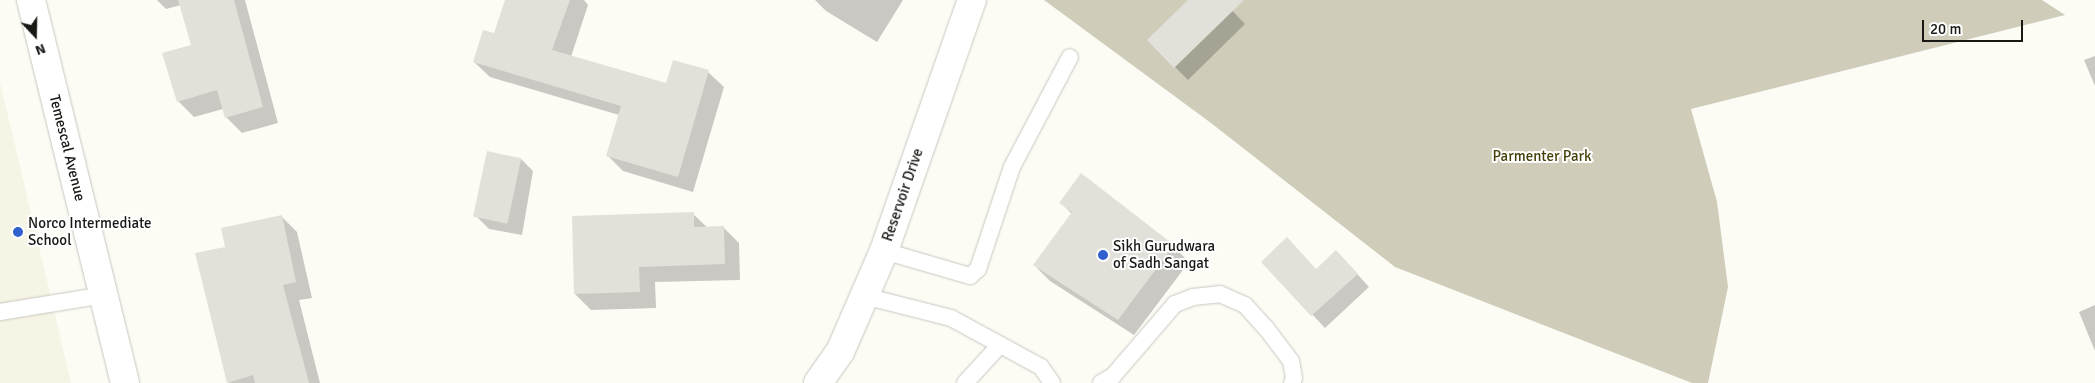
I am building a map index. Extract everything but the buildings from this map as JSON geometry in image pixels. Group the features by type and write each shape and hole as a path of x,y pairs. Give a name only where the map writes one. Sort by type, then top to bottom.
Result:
{"street":[{"name":"Temescal Avenue","path":"31,0 125,383"},
{"name":"Reservoir Drive","path":"818,383 840,352 884,251 972,0"}],"lane":[{"path":"884,251 970,276 978,269 1012,167 1070,57"},
{"path":"1101,383 1113,376 1175,304 1193,297 1220,294 1245,305 1266,328 1291,361 1294,378 1292,383"},
{"path":"0,312 104,296"},
{"path":"864,296 951,318 1041,367 1052,383"},
{"path":"965,383 1000,345"}],"shaded area":[{"name":"Norco Intermediate School","path":"0,82 71,383 0,383"}],"green space":[{"name":"Parmenter Park","path":"1044,0 2042,0 2065,15 1691,109 1717,202 1728,287 1708,383 1692,383 1395,267 1211,123"}],"place":[{"name":"Norco Intermediate School","path":"18,232"},
{"name":"Sikh Gurudwara of Sadh Sangat","path":"1103,255"}]}
